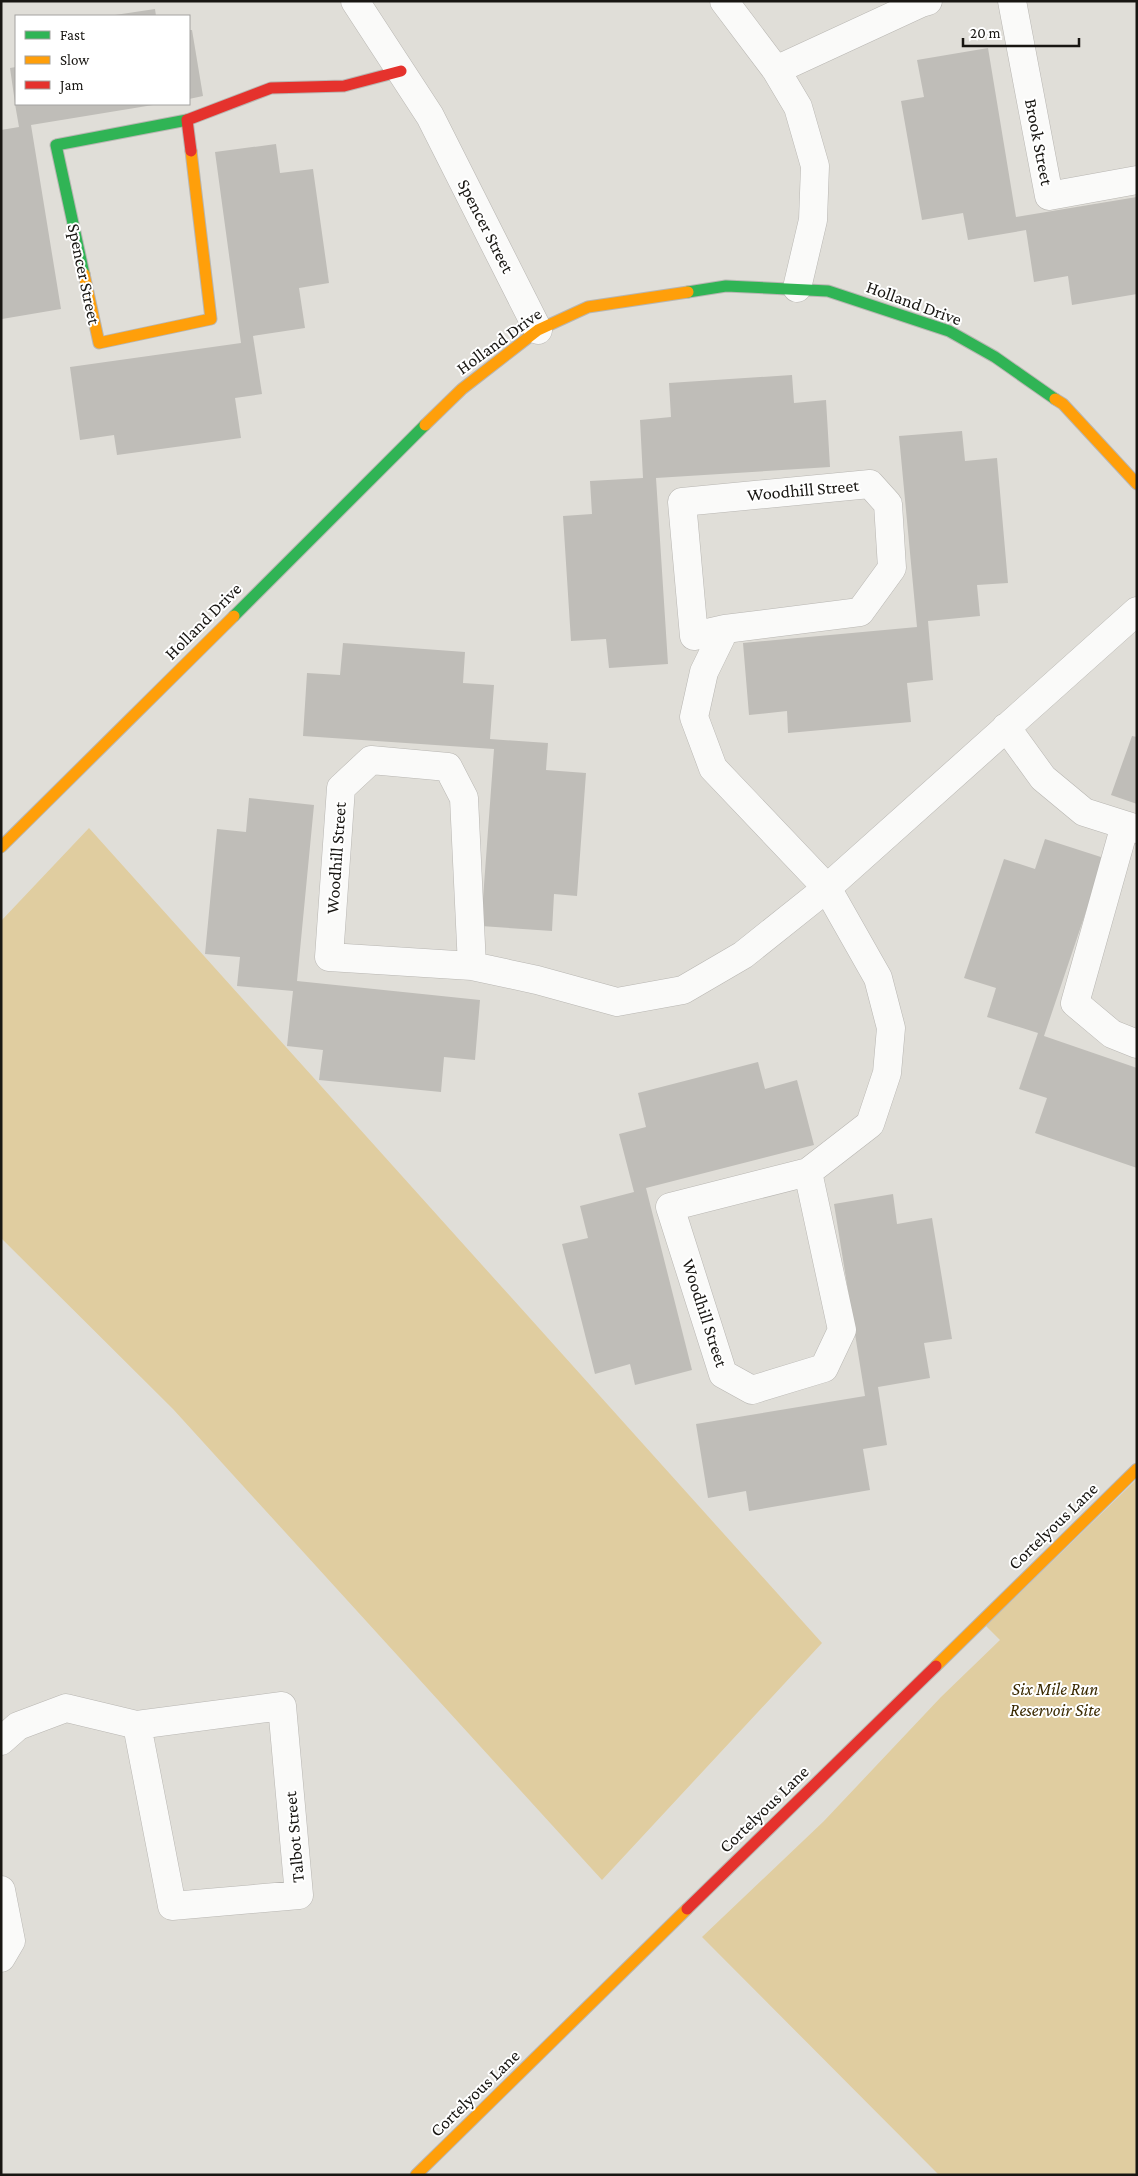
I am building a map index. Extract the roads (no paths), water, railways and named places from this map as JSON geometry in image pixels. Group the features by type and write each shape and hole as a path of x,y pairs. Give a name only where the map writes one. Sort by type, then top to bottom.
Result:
{"street":[{"name":"Spencer Street","path":"355,1 430,116 538,330"},
{"path":"724,1 776,70 798,107 814,166 813,220 797,288"},
{"path":"776,70 928,1"},
{"name":"Brook Street","path":"1012,1 1049,196 1137,180"},
{"name":"Spencer Street","path":"187,120 211,319 100,343 56,145 187,120 271,88 344,86 401,72"},
{"name":"Holland Drive","path":"1,846 462,389 538,330 588,307 726,286 828,291 949,331 995,357 1063,404 1137,484"},
{"name":"Woodhill Street","path":"870,484 888,504 892,568 860,612 725,629 694,636 682,502 870,484"},
{"name":"Woodhill Street","path":"472,966 464,798 448,767 371,760 341,788 329,957 472,966 537,980 616,1002 683,990 743,955 827,888 1137,611"},
{"name":"Woodhill Street","path":"725,629 704,672 694,717 713,768 827,888 878,978 891,1028 887,1073 870,1124 808,1172 670,1207 723,1374 752,1390 824,1368 842,1330 808,1172"},
{"path":"1006,727 1043,778 1084,812 1131,827 1075,1003 1112,1034 1137,1044"},
{"name":"Cortelyous Lane","path":"416,2175 1137,1469"},
{"name":"Talbot Street","path":"1,1741 18,1726 66,1708 137,1725 282,1706 299,1895 172,1906 137,1725"},
{"path":"1,1890 11,1941 1,1958"}],"park label":[{"name":"Six Mile Run Reservoir Site","path":"1055,1699"}]}
